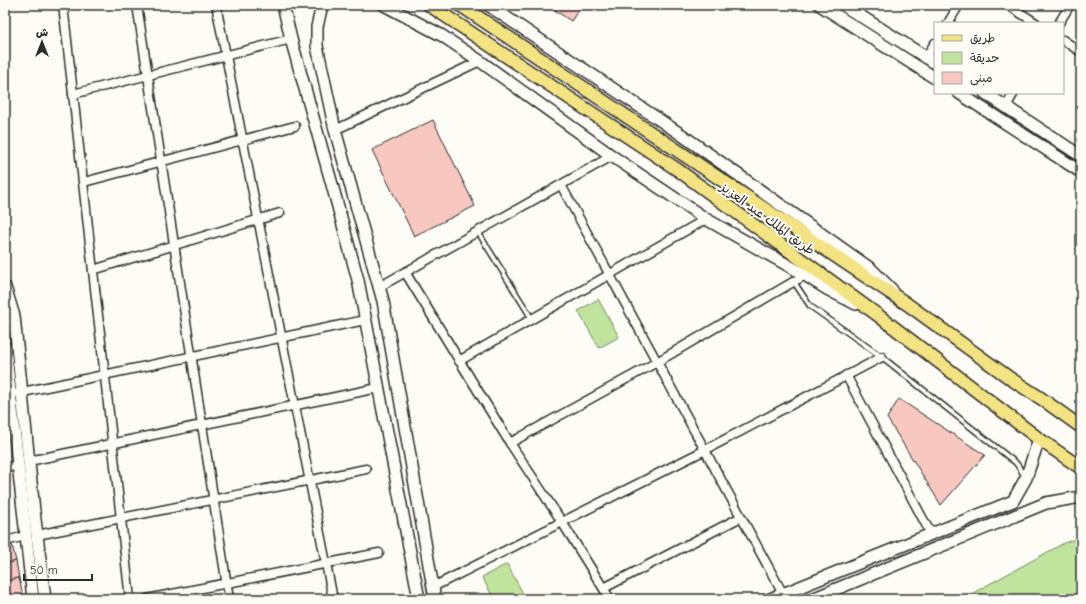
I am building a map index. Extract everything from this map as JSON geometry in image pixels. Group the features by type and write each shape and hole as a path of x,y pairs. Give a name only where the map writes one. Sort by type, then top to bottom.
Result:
{"main road":[{"name":"طريق الملك عبد العزيز","path":"429,5 678,170 880,316 1039,439 1081,468"},
{"path":"460,5 907,304 1080,425"}],"street":[{"path":"63,5 130,599"},
{"path":"137,5 229,599"},
{"path":"216,5 333,599"},
{"path":"283,5 291,39 354,265 366,320 419,599"},
{"path":"322,5 317,27 317,46 335,130 383,301 435,599"},
{"path":"384,5 441,35 480,61 612,156 706,219 806,275 827,289 880,316"},
{"path":"488,5 682,135 871,269 907,304"},
{"path":"820,5 934,77"},
{"path":"842,5 931,60 934,47"},
{"path":"949,22 960,5"},
{"path":"1008,5 1034,22"},
{"path":"1060,22 1070,5"},
{"path":"73,94 291,39"},
{"path":"1064,41 1081,52"},
{"path":"335,130 480,61"},
{"path":"961,94 1081,172"},
{"path":"987,94 1081,156"},
{"path":"1006,106 1013,94"},
{"path":"84,182 295,126"},
{"path":"379,288 612,156"},
{"path":"561,185 783,594"},
{"path":"93,270 280,213"},
{"path":"459,361 706,219"},
{"path":"405,272 510,443 610,599"},
{"path":"510,443 657,362 806,275"},
{"path":"5,287 14,316 28,461 33,599"},
{"path":"7,395 366,320"},
{"path":"5,347 7,395 18,465 31,536 45,599"},
{"path":"433,587 705,450 882,357"},
{"path":"846,375 931,534"},
{"path":"28,461 378,388"},
{"path":"770,599 1013,501 1026,478 1039,439"},
{"path":"5,468 18,465"},
{"path":"5,541 366,469"},
{"path":"812,599 1046,503 1081,497"},
{"path":"604,588 741,517"},
{"path":"147,599 379,553"}],"lane":[{"path":"478,232 532,319"},
{"path":"794,282 810,306 882,357 1016,463 1026,478"}],"green space":[{"path":"598,299 619,337 599,348 578,311"},
{"path":"1081,537 1081,599 962,599 1064,543"},
{"path":"507,564 526,599 494,599 482,577"}],"building":[{"path":"547,5 582,5 571,21"},
{"path":"433,120 475,206 414,236 372,150"},
{"path":"899,399 985,455 941,505 887,418"},
{"path":"12,545 16,561 5,564 5,547"},
{"path":"16,561 19,578 5,581 5,564"},
{"path":"19,578 23,596 5,599 5,581"},
{"path":"23,596 23,599 8,599"}]}
